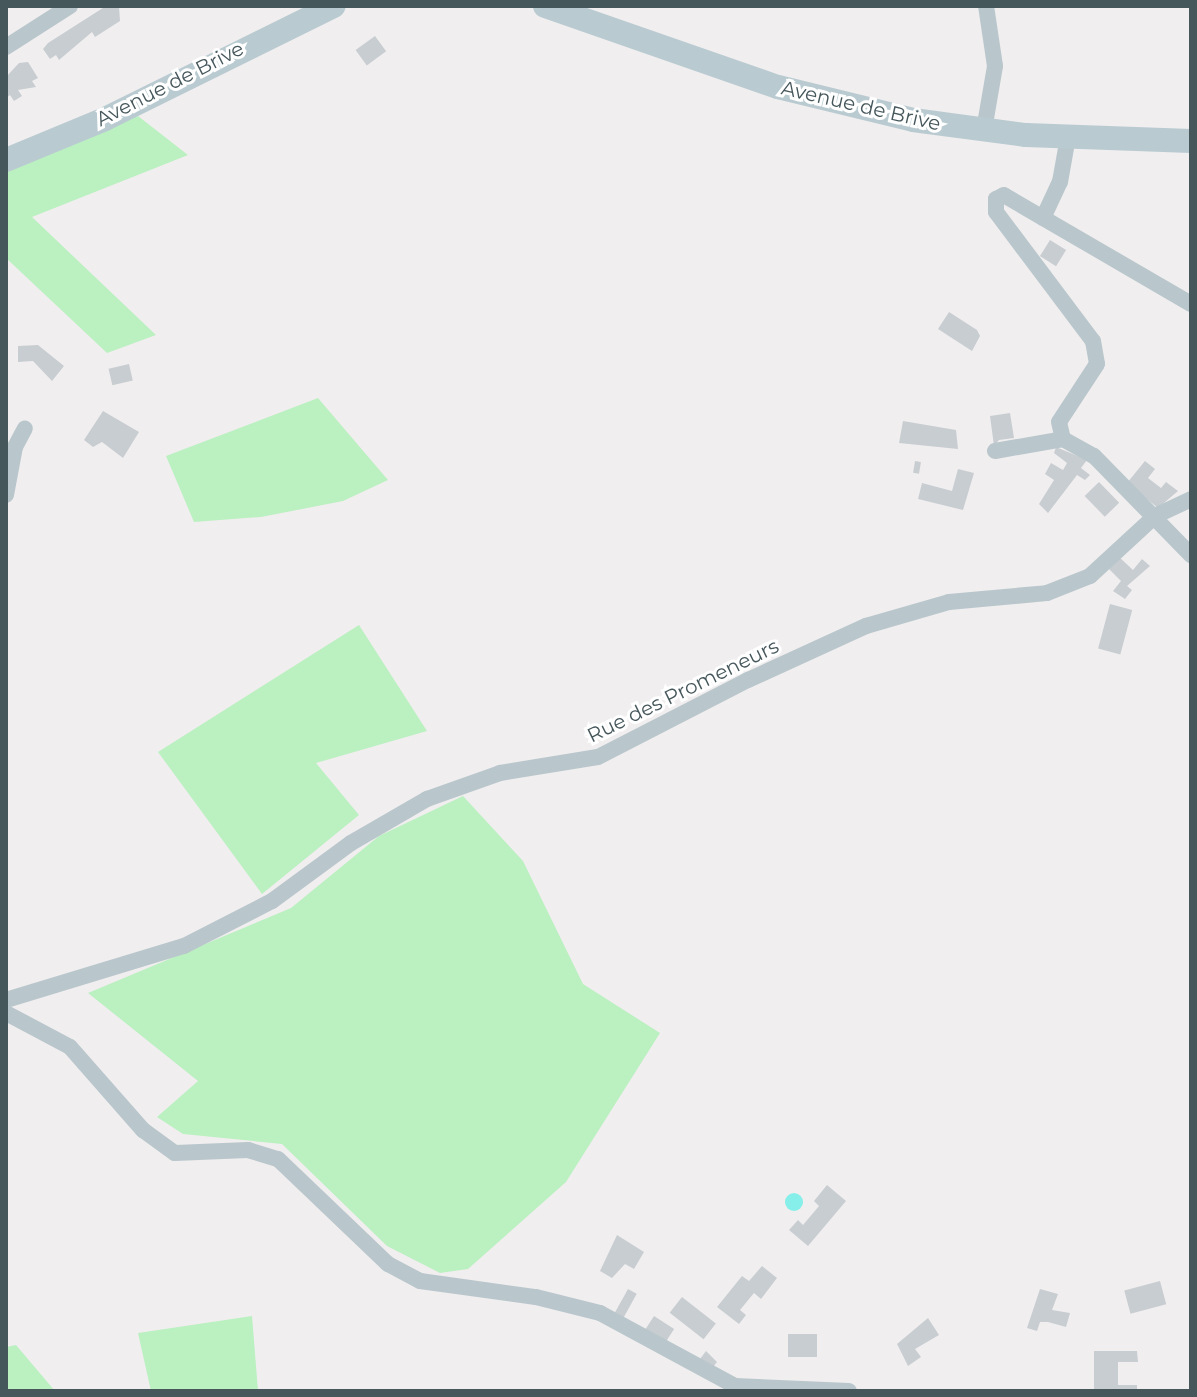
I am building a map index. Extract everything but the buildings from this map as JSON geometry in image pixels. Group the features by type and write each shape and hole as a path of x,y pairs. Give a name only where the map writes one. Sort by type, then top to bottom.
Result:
{"street":[{"path":"6,47 70,6"},
{"name":"Avenue de Brive","path":"6,160 105,119 334,6"},
{"name":"Avenue de Brive","path":"545,6 778,87 913,120 1068,137 1191,141"},
{"path":"984,130 995,66 986,6"},
{"path":"1043,218 1060,182 1068,137"},
{"path":"1063,439 1059,422 1097,364 1093,341 996,212 996,199 1004,195 1191,304"},
{"path":"6,495 15,447 25,428"},
{"path":"995,451 1063,439 1094,456 1191,555"},
{"name":"Rue des Promeneurs","path":"6,1000 184,946 272,901 351,843 427,799 500,773 598,757 748,680 866,626 949,602 1047,593 1090,576 1155,516 1191,499"},
{"path":"6,1013 70,1047 143,1130 175,1153 248,1150 278,1159 388,1264 420,1281 600,1313 632,1327 707,1376 735,1386 849,1391"}],"green space":[{"path":"138,116 188,155 32,217 156,335 107,353 6,258 6,170"},
{"path":"318,398 388,480 343,501 261,517 194,522 166,456"},
{"path":"359,625 427,731 316,763 359,815 262,894 158,752"},
{"path":"463,796 523,861 583,984 660,1033 566,1182 468,1269 440,1273 387,1246 282,1144 183,1134 157,1117 198,1081 88,993 291,908 379,836"},
{"path":"252,1316 258,1391 151,1391 138,1333"},
{"path":"16,1345 55,1391 6,1391 6,1347"}],"water":[{"path":"794,1193 803,1202 794,1211 785,1202"}]}
